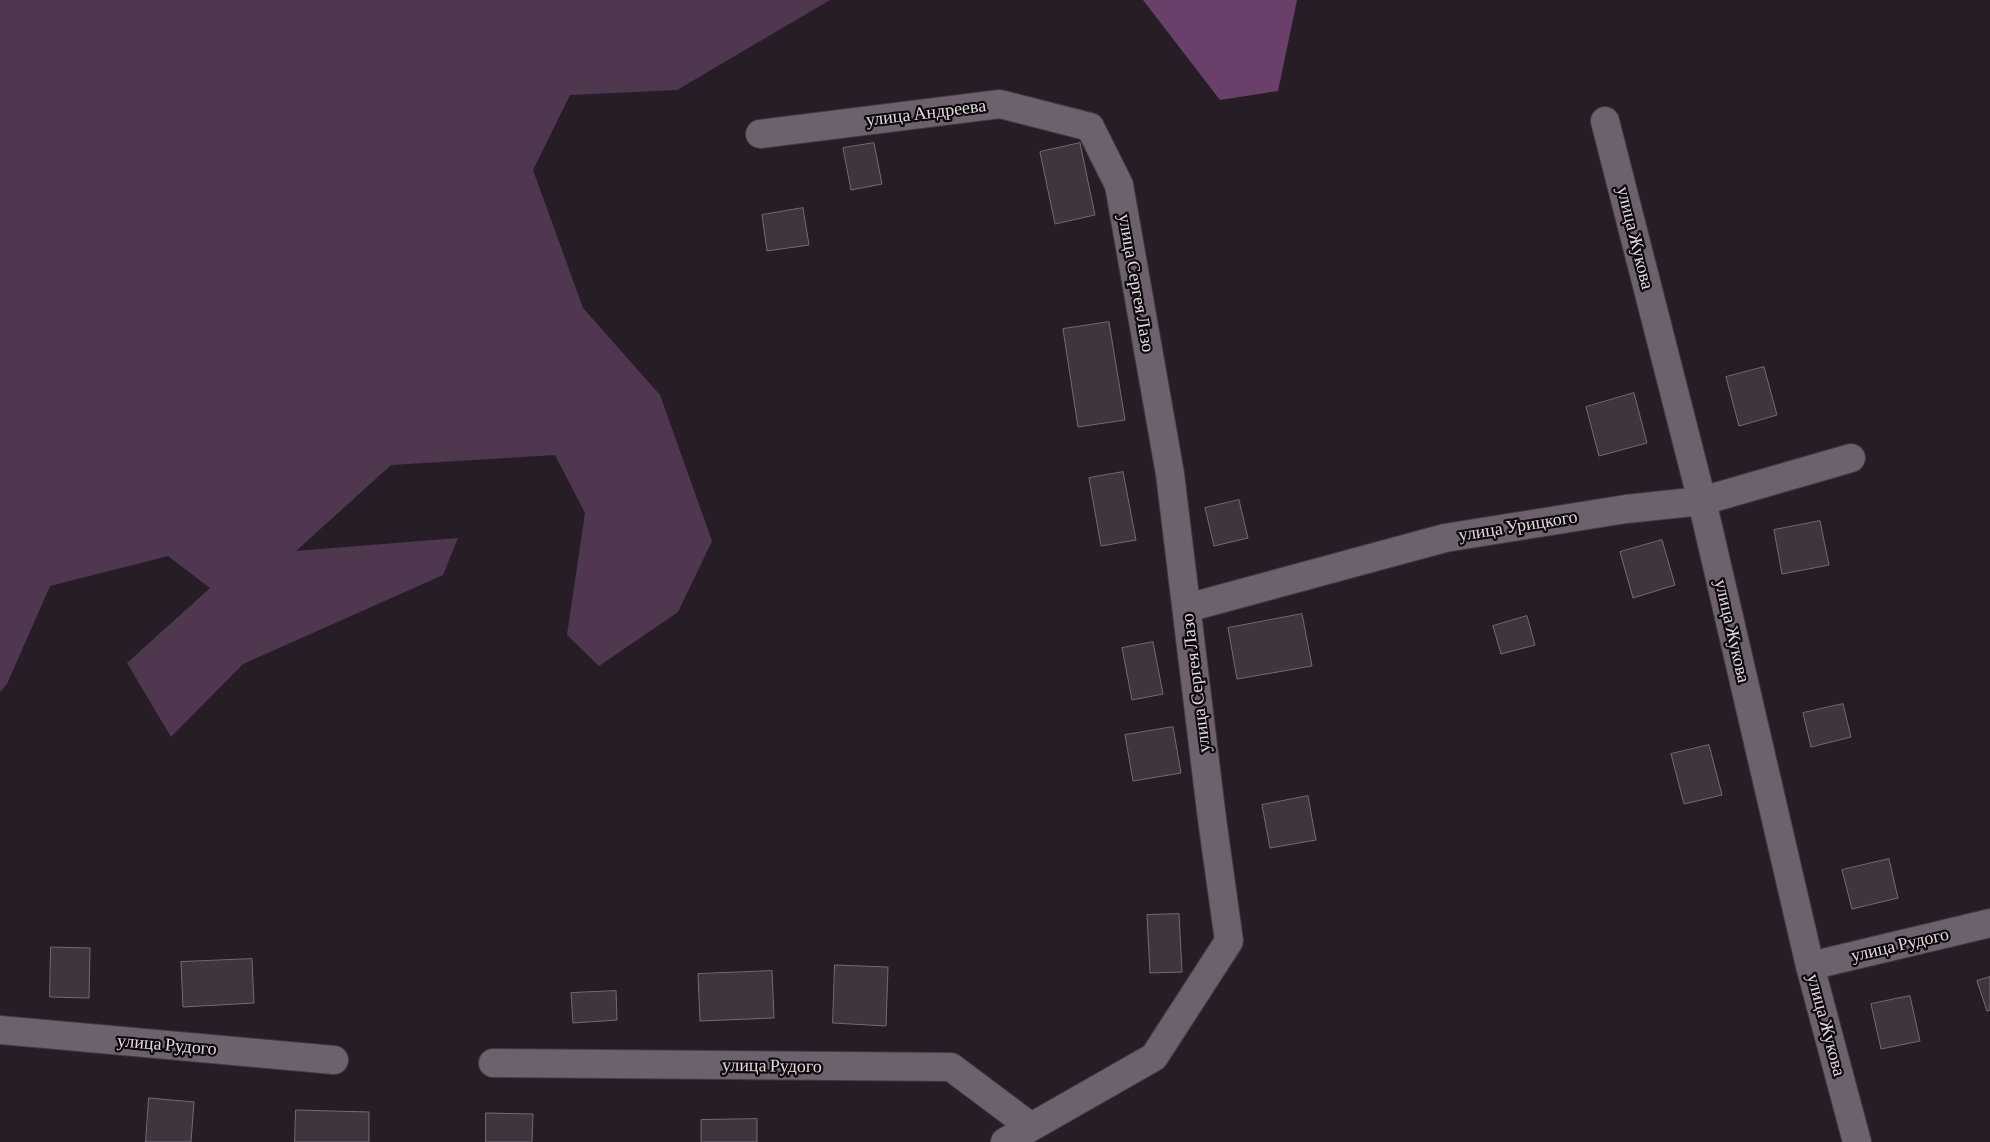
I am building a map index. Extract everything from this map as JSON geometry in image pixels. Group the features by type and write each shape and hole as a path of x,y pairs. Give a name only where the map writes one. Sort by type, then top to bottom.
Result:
{"street":[{"name":"улица Андреева","path":"760,134 1000,104 1090,127"},
{"name":"улица Жукова","path":"1605,121 1702,501 1810,966 1857,1142"},
{"name":"улица Сергея Лазо","path":"1005,1141 1154,1057 1229,941 1212,819 1170,474 1119,185 1090,127"},
{"name":"улица Урицкого","path":"1187,608 1445,538 1626,509 1702,501 1851,458"},
{"name":"улица Рудого","path":"1810,966 1990,923"},
{"name":"улица Рудого","path":"0,1030 334,1060"},
{"name":"улица Рудого","path":"494,1063 951,1067 1031,1126"}],"shaded area":[{"path":"0,0 830,0 677,90 570,95 533,170 583,308 660,395 712,541 678,612 599,666 567,635 585,513 555,455 391,465 296,551 458,538 443,575 243,664 171,737 127,663 210,588 168,556 50,586 7,684 0,692"},
{"path":"1143,0 1297,0 1278,91 1220,100"}],"building":[{"path":"874,143 882,184 851,190 843,148"},
{"path":"1080,143 1095,215 1055,224 1040,152"},
{"path":"803,208 809,245 767,251 762,215"},
{"path":"1109,322 1125,420 1078,427 1063,329"},
{"path":"1764,367 1777,415 1739,426 1726,377"},
{"path":"1634,393 1647,443 1599,456 1586,407"},
{"path":"1123,472 1136,540 1101,546 1089,478"},
{"path":"1239,500 1248,538 1214,546 1205,508"},
{"path":"1820,521 1829,565 1782,574 1774,530"},
{"path":"1662,540 1675,585 1633,598 1620,552"},
{"path":"1302,614 1312,666 1237,679 1228,628"},
{"path":"1527,616 1535,645 1501,654 1493,626"},
{"path":"1153,642 1163,694 1132,700 1122,648"},
{"path":"1843,704 1851,737 1811,747 1803,713"},
{"path":"1173,727 1181,773 1133,781 1125,735"},
{"path":"1709,745 1722,795 1684,804 1671,754"},
{"path":"1308,796 1316,840 1270,848 1262,805"},
{"path":"1889,859 1898,898 1852,909 1842,870"},
{"path":"1179,914 1182,972 1150,973 1147,915"},
{"path":"51,947 90,948 89,998 50,997"},
{"path":"252,959 254,1003 183,1007 181,962"},
{"path":"835,965 888,967 886,1026 833,1023"},
{"path":"772,971 774,1018 700,1021 698,974"},
{"path":"1990,977 1990,1010 1987,1011 1977,981"},
{"path":"616,991 617,1020 573,1023 571,993"},
{"path":"1910,996 1920,1041 1881,1049 1871,1004"},
{"path":"149,1098 194,1102 191,1142 146,1142"},
{"path":"296,1110 369,1112 369,1142 295,1142"},
{"path":"486,1113 533,1114 532,1142 486,1142"},
{"path":"757,1119 757,1142 701,1142 701,1120"}]}
